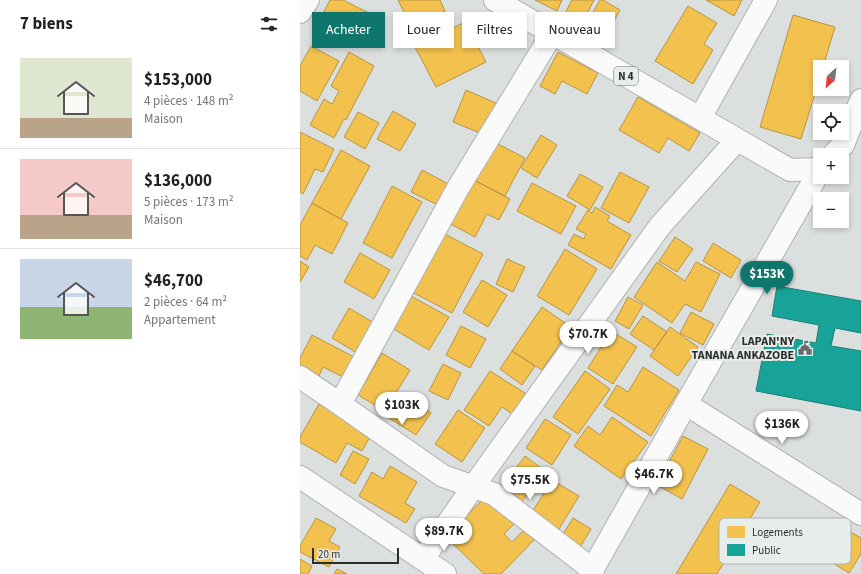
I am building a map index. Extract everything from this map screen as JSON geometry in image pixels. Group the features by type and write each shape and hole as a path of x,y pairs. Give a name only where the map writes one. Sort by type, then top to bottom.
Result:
{"street":[{"path":"300,12 308,0"},
{"name":"N 4","path":"496,0 535,24"},
{"path":"700,118 766,0"},
{"path":"340,404 458,188 543,48"},
{"name":"N 4","path":"577,48 790,170 813,170"},
{"path":"840,148 843,145 861,100"},
{"path":"424,559 473,487 660,226 737,140"},
{"path":"300,377 443,476 494,494 591,572 813,182"},
{"path":"686,404 861,514"},
{"path":"300,477 445,574"}],"building: Logements":[{"path":"330,0 343,0 367,12 324,12"},
{"path":"398,0 440,0 445,11 443,12 404,12"},
{"path":"535,0 562,0 557,11"},
{"path":"572,0 594,0 588,12 566,12"},
{"path":"600,0 603,0 620,10 615,19 615,12 593,12"},
{"path":"706,0 742,0 734,16"},
{"path":"688,6 717,23 704,44 713,50 693,84 655,61"},
{"path":"793,15 835,27 825,60 813,60 814,96 801,139 760,127"},
{"path":"462,24 462,48 479,48 486,62 436,87 416,48 454,48 454,28"},
{"path":"311,46 312,48 339,61 317,101 300,91 300,66"},
{"path":"349,52 374,66 346,120 344,119 334,138 310,125 324,99 332,104 339,91 331,86"},
{"path":"558,52 598,73 587,94 562,81 555,94 540,86"},
{"path":"466,90 498,104 485,135 453,122"},
{"path":"638,97 700,133 689,151 668,138 659,153 619,130"},
{"path":"393,111 416,124 400,151 377,139"},
{"path":"358,112 379,123 365,149 344,137"},
{"path":"300,132 334,149 323,172 315,169 303,194 300,192"},
{"path":"541,135 557,145 537,178 521,168"},
{"path":"494,142 525,158 505,196 474,180"},
{"path":"341,150 370,166 341,219 312,203"},
{"path":"422,170 454,187 444,208 411,192"},
{"path":"620,172 649,187 629,223 601,208"},
{"path":"580,174 603,187 590,210 567,196"},
{"path":"468,177 510,199 499,220 487,214 475,237 445,221"},
{"path":"532,183 576,206 561,234 517,211"},
{"path":"392,186 422,202 392,258 363,243"},
{"path":"312,203 348,223 332,254 315,245 307,260 300,256 300,225"},
{"path":"595,207 610,216 607,221 631,235 611,269 568,245 574,234 584,239 586,234 576,229 588,210 592,213"},
{"path":"443,233 483,254 452,313 412,292"},
{"path":"675,237 693,249 677,272 659,261"},
{"path":"713,243 741,260 731,278 703,261"},
{"path":"565,249 597,269 569,315 537,296"},
{"path":"360,253 390,270 374,299 344,282"},
{"path":"507,259 525,267 513,292 496,284"},
{"path":"300,261 309,267 300,282"},
{"path":"657,262 685,281 696,262 720,274 701,312 685,304 672,323 634,297"},
{"path":"482,280 507,295 488,327 463,312"},
{"path":"411,296 449,317 429,350 392,328"},
{"path":"628,297 643,305 629,329 615,321"},
{"path":"542,307 571,327 542,370 512,351"},
{"path":"349,308 374,323 357,353 332,338"},
{"path":"691,312 714,324 703,345 680,333"},
{"path":"643,316 667,332 654,350 630,334"},
{"path":"461,326 486,339 470,368 446,355"},
{"path":"670,327 698,347 678,376 650,356"},
{"path":"611,331 637,347 613,384 588,368"},
{"path":"312,335 356,358 345,378 323,367 319,376 300,366 300,358"},
{"path":"512,351 535,366 522,385 500,369"},
{"path":"382,353 410,370 385,411 358,395"},
{"path":"443,364 461,373 448,400 429,391"},
{"path":"643,367 679,390 651,436 604,406 617,385 628,392"},
{"path":"490,371 528,395 515,416 502,407 489,426 464,410"},
{"path":"585,371 610,389 578,434 553,417"},
{"path":"403,395 431,413 416,435 389,418"},
{"path":"319,404 372,433 362,451 347,443 336,463 300,442 300,437"},
{"path":"458,410 485,428 462,462 435,444"},
{"path":"612,417 648,442 621,479 574,446 588,426 600,435"},
{"path":"545,419 571,435 552,465 526,448"},
{"path":"683,436 708,449 682,499 657,485"},
{"path":"353,451 369,459 355,484 340,475"},
{"path":"525,456 545,471 520,504 500,489"},
{"path":"390,466 417,482 405,503 415,509 406,523 359,496 372,472 383,479"},
{"path":"552,480 579,496 559,529 532,512"},
{"path":"730,484 760,502 750,518 719,518 719,564 723,564 717,574 676,574"},
{"path":"488,494 516,522 504,534 512,542 524,530 534,540 501,574 484,574 446,537"},
{"path":"316,518 336,529 329,541 340,547 329,567 300,552 300,546"},
{"path":"573,518 591,529 579,549 560,539"},
{"path":"851,532 861,538 861,554 849,573 834,564 851,564"},
{"path":"300,559 312,566 308,574 300,574"},
{"path":"337,569 347,574 334,574"}],"building: Public":[{"name":"LAPAN'NY TANANA ANKAZOBE","path":"777,286 861,301 861,333 835,328 831,346 861,351 861,411 756,391 767,334 816,343 819,325 772,316"}],"place":[{"name":"LAPAN'NY TANANA ANKAZOBE","path":"805,348"}]}
